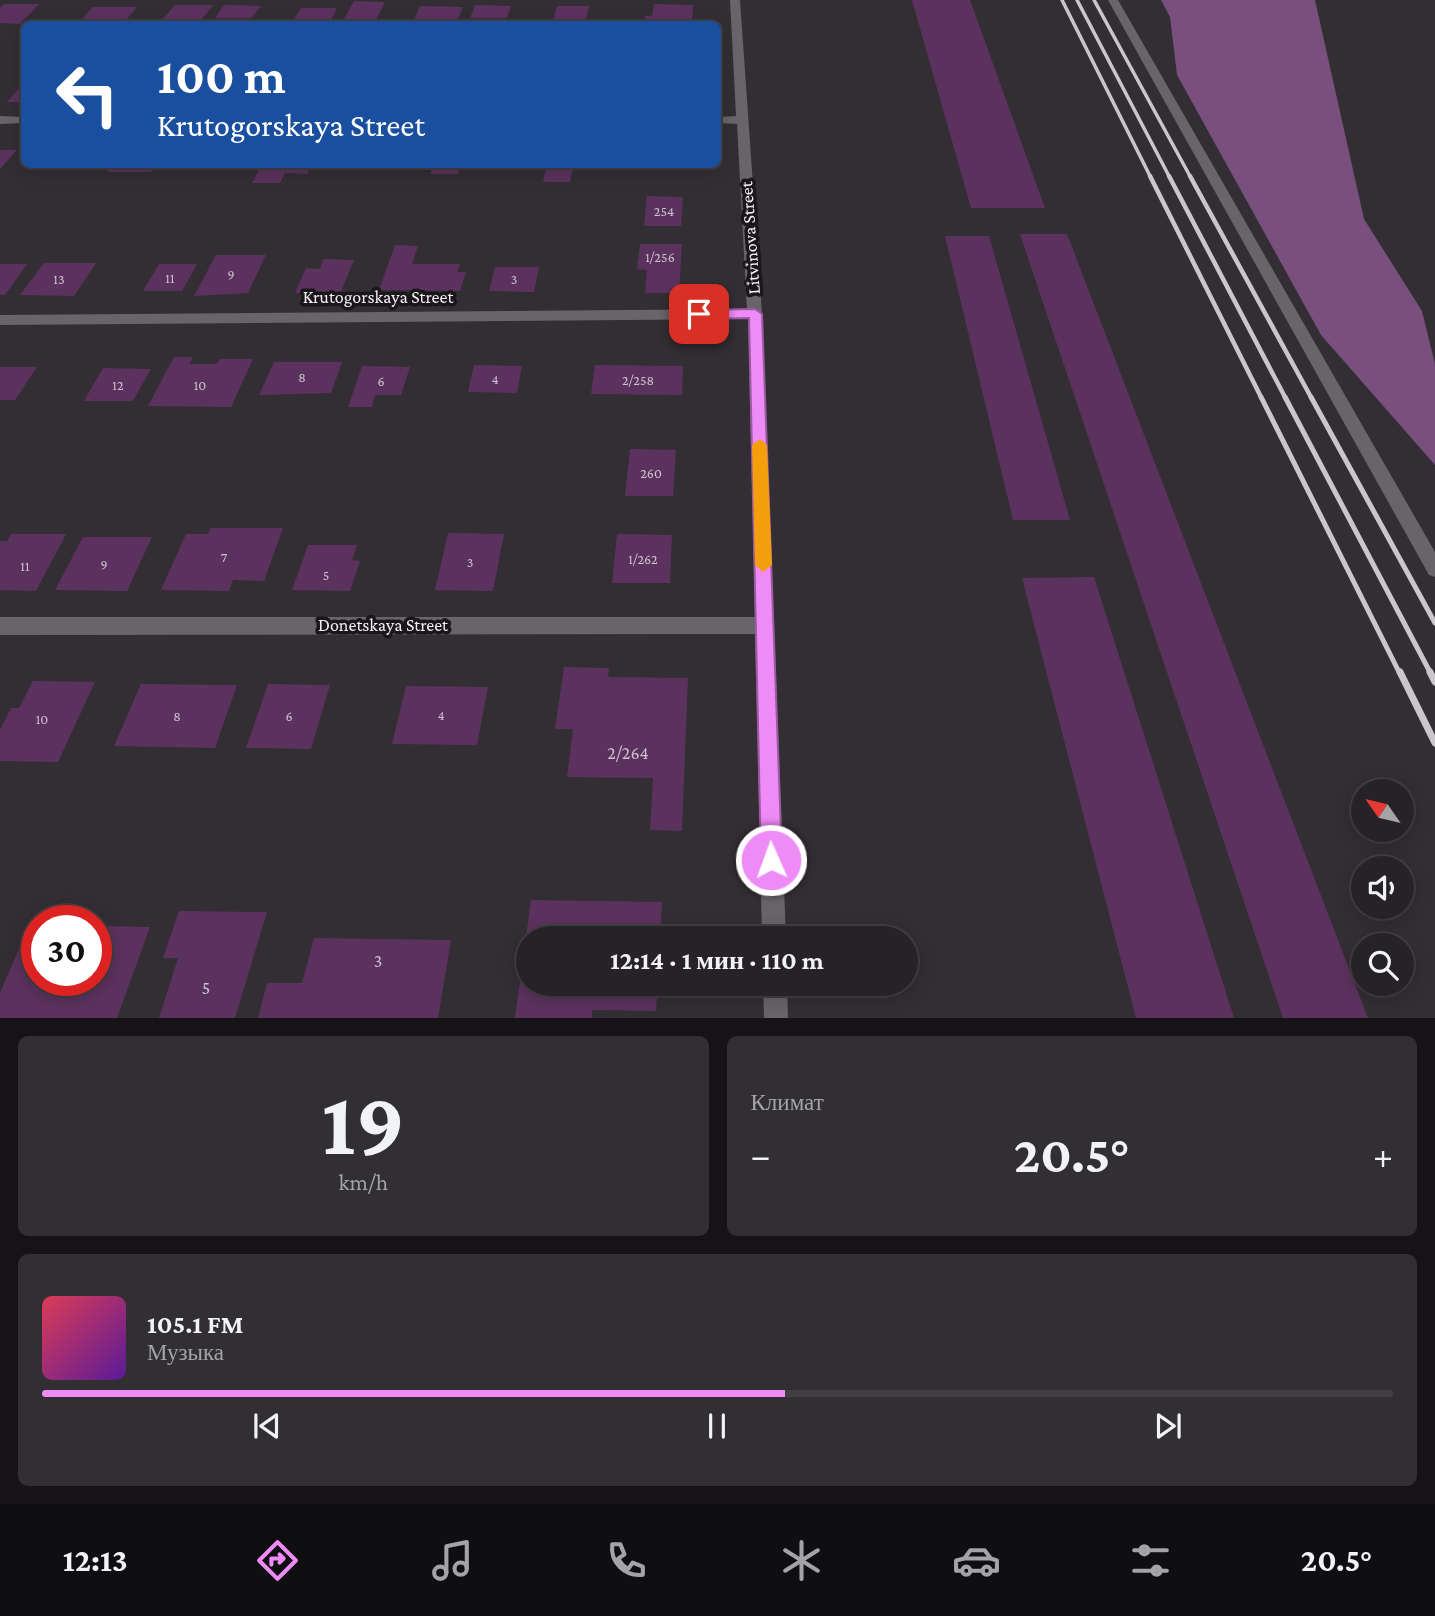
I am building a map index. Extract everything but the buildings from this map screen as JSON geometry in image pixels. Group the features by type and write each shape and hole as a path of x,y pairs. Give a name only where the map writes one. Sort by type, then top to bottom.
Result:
{"street":[{"name":"Litvinova Street","path":"735,0 755,314 774,926"},
{"path":"1113,0 1435,569"},
{"path":"0,120 21,120"},
{"path":"721,120 742,120"},
{"name":"Krutogorskaya Street","path":"0,320 755,314"},
{"name":"Donetskaya Street","path":"0,626 765,625"},
{"path":"775,996 776,1017"}],"shaded area":[{"path":"1161,0 1315,0 1364,219 1422,311 1435,364 1435,465 1321,335 1177,75 1170,17"}],"railway":[{"path":"1062,0 1150,176"},
{"path":"1077,0 1170,178"},
{"path":"1094,0 1191,178"},
{"path":"1150,176 1262,399"},
{"path":"1169,176 1286,399"},
{"path":"1190,176 1312,399"},
{"path":"1261,397 1400,674"},
{"path":"1285,397 1431,674"},
{"path":"1311,397 1435,623"},
{"path":"1400,672 1435,743"},
{"path":"1431,674 1435,682"}],"slow traffic":[{"path":"760,445 763,565"}],"route":[{"path":"699,314 755,314 771,860"}]}
